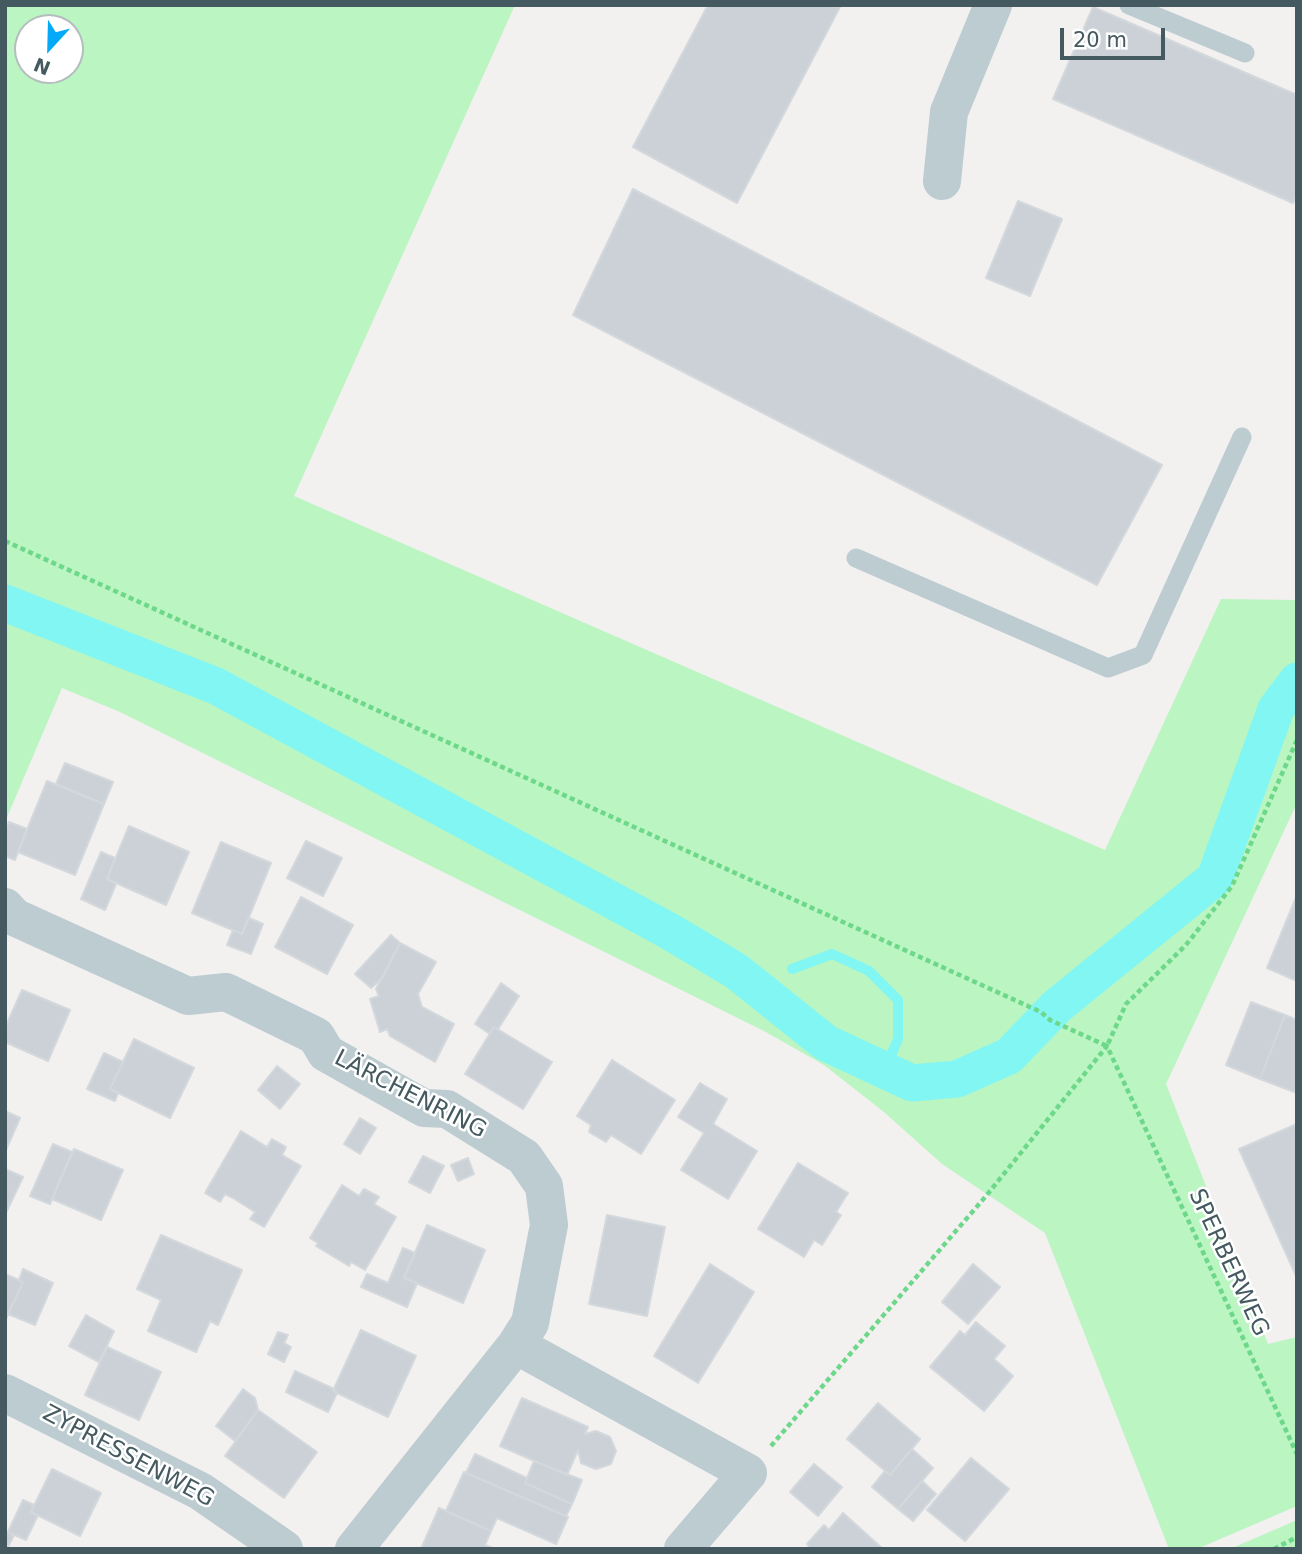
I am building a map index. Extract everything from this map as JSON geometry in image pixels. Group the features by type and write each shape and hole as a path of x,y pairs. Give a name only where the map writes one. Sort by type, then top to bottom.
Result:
{"street":[{"path":"942,181 949,112 993,5"},
{"name":"LÄRCHENRING","path":"5,907 14,916 188,996 226,992 316,1036 326,1053 424,1108 447,1109 524,1157 544,1186 550,1225 530,1323 516,1345 354,1549"},
{"path":"516,1345 748,1473 683,1549"},
{"name":"ZYPRESSENWEG","path":"5,1393 200,1492 284,1549"}],"lane":[{"path":"1129,5 1245,53"},
{"path":"856,558 1108,668 1143,655 1242,437"}],"path":[{"path":"5,541 1041,1012 1050,1020 1107,1046"},
{"path":"748,1473 986,1196 1107,1046 1126,1004 1186,944 1232,886 1297,740"},
{"name":"SPERBERWEG","path":"1107,1046 1297,1454"},
{"path":"1274,1549 1297,1537"}],"green space":[{"path":"5,5 515,5 294,496 1105,850 1221,599 1297,600 1297,803 1166,1084 1268,1344 1297,1337 1297,1506 1197,1549 1169,1549 1045,1233 942,1164 884,1112 824,1065 764,1031 120,712 62,688 5,822"},
{"path":"1297,1520 1297,1549 1230,1549"}],"building":[{"path":"708,5 841,5 737,203 633,147"},
{"path":"1093,7 1297,95 1297,194 1293,203 1053,99"},
{"path":"633,189 1162,465 1097,585 573,315"},
{"path":"1018,201 1062,219 1030,296 986,278"},
{"path":"65,763 113,782 104,804 56,784"},
{"path":"47,781 104,804 75,875 18,852"},
{"path":"9,822 27,829 15,860 5,856 5,831"},
{"path":"129,826 189,852 166,905 107,879"},
{"path":"306,841 342,858 323,896 287,878"},
{"path":"221,842 271,863 242,934 192,913"},
{"path":"101,852 115,858 107,879 116,884 105,910 81,899"},
{"path":"1297,895 1297,981 1267,968"},
{"path":"301,897 353,925 327,974 275,947"},
{"path":"249,918 263,924 251,954 227,945 233,930 242,934"},
{"path":"391,935 400,943 383,977 371,988 355,974"},
{"path":"400,943 436,962 418,994 422,1007 454,1024 435,1062 390,1036 387,1029 380,1032 370,999 379,996 376,989"},
{"path":"501,983 519,996 498,1029 494,1027 490,1034 475,1024"},
{"path":"22,990 70,1010 48,1061 5,1042 5,1028"},
{"path":"1251,1002 1285,1015 1260,1079 1226,1065"},
{"path":"1285,1015 1297,1020 1297,1093 1260,1079"},
{"path":"494,1027 552,1062 523,1109 465,1074"},
{"path":"134,1039 194,1068 170,1118 110,1089"},
{"path":"104,1053 123,1062 110,1089 118,1093 115,1101 87,1089"},
{"path":"612,1060 675,1100 641,1154 611,1135 606,1142 589,1132 591,1125 577,1116"},
{"path":"277,1066 300,1084 280,1109 258,1090"},
{"path":"700,1083 727,1099 713,1124 757,1151 728,1199 681,1170 704,1133 678,1117"},
{"path":"5,1111 20,1118 5,1152"},
{"path":"360,1118 376,1128 360,1154 344,1144"},
{"path":"1297,1124 1297,1278 1239,1149"},
{"path":"241,1131 267,1147 272,1139 286,1147 282,1155 301,1166 264,1227 250,1219 255,1212 233,1198 225,1194 220,1202 205,1193"},
{"path":"53,1144 72,1152 50,1204 30,1196"},
{"path":"74,1149 123,1170 101,1220 52,1199"},
{"path":"423,1156 444,1166 430,1193 409,1182"},
{"path":"468,1158 474,1174 458,1181 451,1165"},
{"path":"798,1163 848,1193 836,1212 841,1215 822,1245 814,1240 804,1257 758,1229"},
{"path":"5,1169 23,1177 5,1215"},
{"path":"342,1185 359,1196 364,1189 379,1197 374,1204 396,1217 365,1270 351,1262 349,1266 316,1246 318,1243 310,1238"},
{"path":"607,1215 665,1227 647,1316 589,1304"},
{"path":"427,1225 485,1250 463,1303 404,1278"},
{"path":"161,1235 242,1270 218,1325 210,1321 196,1352 148,1331 161,1300 137,1289"},
{"path":"403,1248 415,1253 404,1278 417,1283 407,1307 361,1287 367,1274 388,1283"},
{"path":"710,1264 754,1292 698,1383 654,1356"},
{"path":"973,1264 1000,1287 968,1324 942,1302"},
{"path":"23,1269 53,1283 35,1325 8,1314 23,1282 19,1280"},
{"path":"5,1274 23,1282 5,1321"},
{"path":"86,1315 114,1331 99,1362 69,1346"},
{"path":"976,1322 1005,1346 994,1359 1013,1376 984,1411 930,1367 960,1331 965,1335"},
{"path":"361,1330 416,1356 388,1417 333,1391"},
{"path":"278,1332 288,1335 284,1343 291,1347 284,1362 268,1354"},
{"path":"107,1347 161,1372 139,1420 85,1395"},
{"path":"295,1371 334,1389 337,1393 328,1412 286,1392"},
{"path":"243,1389 255,1398 258,1410 235,1441 216,1426"},
{"path":"522,1398 588,1427 585,1434 596,1431 610,1437 616,1451 611,1464 596,1469 581,1463 578,1450 567,1475 500,1446"},
{"path":"878,1403 920,1439 890,1475 847,1439"},
{"path":"258,1410 317,1452 284,1498 225,1456"},
{"path":"912,1449 933,1468 898,1509 872,1487 885,1471 890,1475"},
{"path":"475,1454 527,1478 525,1483 572,1504 566,1516 466,1473"},
{"path":"971,1458 1009,1489 965,1541 927,1510"},
{"path":"534,1461 582,1480 572,1504 525,1483"},
{"path":"814,1464 842,1487 818,1516 790,1492"},
{"path":"52,1469 101,1493 80,1536 31,1512"},
{"path":"464,1472 568,1517 556,1544 497,1518 491,1531 446,1511"},
{"path":"922,1481 936,1494 913,1521 898,1509"},
{"path":"23,1500 34,1505 31,1512 38,1515 26,1540 8,1532"},
{"path":"439,1508 491,1531 485,1545 495,1549 421,1549"},
{"path":"843,1513 883,1549 811,1549 807,1544 824,1525 829,1530"},
{"path":"5,1531 14,1535 7,1549 5,1548"}],"waterway":[{"path":"5,603 216,686 669,931 736,971 826,1043 912,1083 957,1079 1009,1056 1057,1006 1215,878 1276,709 1297,681"},
{"path":"792,969 832,954 869,971 898,1000 898,1039 884,1072"}]}
